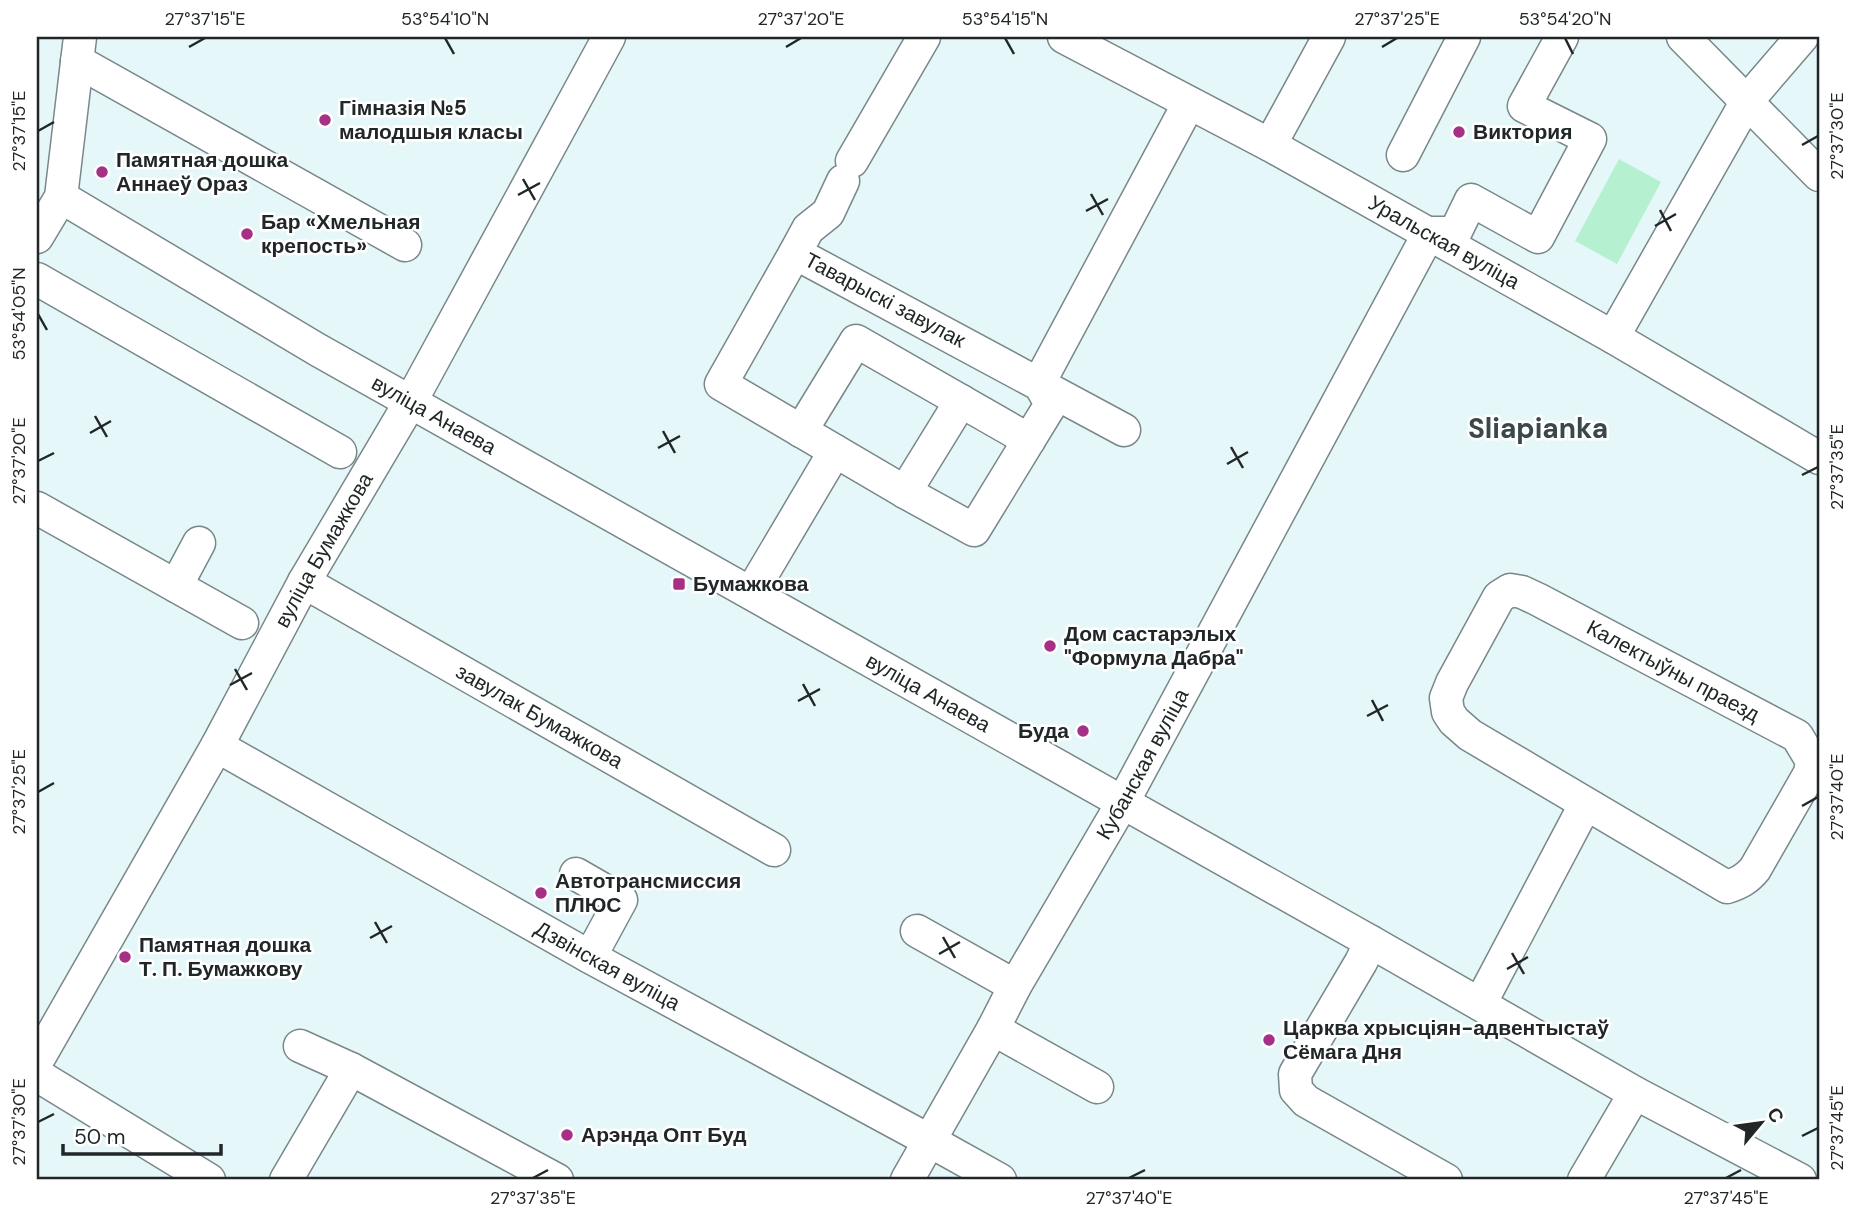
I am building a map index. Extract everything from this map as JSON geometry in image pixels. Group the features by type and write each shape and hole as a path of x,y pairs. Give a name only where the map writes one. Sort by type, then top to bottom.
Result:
{"street":[{"name":"вуліца Бумажкова","path":"37,1061 217,746 304,582 411,401 609,37"},
{"path":"795,253 808,229 828,213 848,171 924,37"},
{"name":"Уральская вуліца","path":"1064,37 1270,145 1429,233 1819,458"},
{"path":"1270,145 1329,37"},
{"path":"1403,155 1464,37"},
{"path":"1429,233 1455,233 1471,200 1538,237 1590,139 1524,106 1562,37"},
{"path":"1683,37 1819,175"},
{"path":"1613,337 1747,101 1802,37"},
{"path":"37,237 61,197 78,49 405,246"},
{"path":"1124,430 1040,383 1189,103"},
{"name":"вуліца Анаева","path":"61,197 318,350 1635,1093 1800,1180"},
{"name":"Кубанская вуліца","path":"907,1180 993,1030 1015,986 1123,802 1429,233"},
{"name":"Таварыскі завулак","path":"795,253 1040,383 1051,404 974,530 721,384 795,253"},
{"path":"37,279 340,452"},
{"path":"801,431 856,341 1029,440"},
{"path":"905,492 961,401"},
{"path":"751,593 835,451"},
{"path":"37,508 242,623"},
{"path":"176,586 199,543"},
{"name":"завулак Бумажкова","path":"304,582 775,850"},
{"name":"Калектыўны праезд","path":"1510,590 1537,599 1797,736 1812,749 1810,773 1755,869 1748,878 1727,887 1470,735 1448,712 1446,698 1499,597 1510,590"},
{"name":"Дзвінская вуліца","path":"217,746 590,957 1000,1180"},
{"path":"1480,1004 1585,805"},
{"path":"576,874 621,900 590,957"},
{"path":"916,930 1015,986"},
{"path":"1371,942 1295,1074 1296,1090 1306,1101 1446,1180"},
{"path":"993,1030 1097,1087"},
{"path":"300,1046 351,1069 557,1180"},
{"path":"286,1180 351,1069"},
{"path":"37,1075 209,1180"},
{"path":"1584,1180 1635,1093"}],"green space":[{"path":"1619,159 1661,182 1617,264 1575,241"}],"place":[{"name":"Гімназія №5 малодшыя класы","path":"325,120"},
{"name":"Виктория","path":"1459,132"},
{"name":"Памятная дошка Аннаеў Ораз","path":"102,172"},
{"name":"Бар «Хмельная крепость»","path":"247,234"},
{"name":"Бумажкова","path":"679,584"},
{"name":"Дом састарэлых \"Формула Дабра\"","path":"1050,646"},
{"name":"Буда","path":"1083,731"},
{"name":"Автотрансмиссия ПЛЮС","path":"541,893"},
{"name":"Памятная дошка Т. П. Бумажкову","path":"125,957"},
{"name":"Царква хрысціян-адвентыстаў Сёмага Дня","path":"1269,1040"},
{"name":"Арэнда Опт Буд","path":"567,1135"}],"district":[{"name":"Sliapianka","path":"1538,428"}]}
